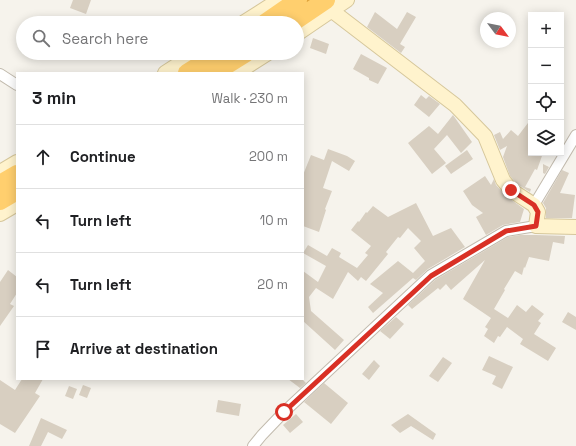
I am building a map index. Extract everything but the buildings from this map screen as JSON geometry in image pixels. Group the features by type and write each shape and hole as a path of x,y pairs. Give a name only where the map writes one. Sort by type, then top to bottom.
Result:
{"highway":[{"path":"275,16 298,0"},
{"path":"304,17 329,5"},
{"path":"189,72 208,60"},
{"path":"216,72 235,60"},
{"path":"0,184 16,175"},
{"path":"0,201 16,192"}],"street":[{"path":"254,16 279,0"},
{"path":"304,28 329,5 346,0"},
{"path":"329,5 455,105 485,136 503,180 511,190 534,205 538,212 536,226"},
{"path":"167,72 185,60"},
{"path":"238,72 257,60"},
{"path":"0,74 16,85"},
{"path":"534,205 576,135"},
{"path":"0,172 16,163"},
{"path":"0,214 16,205"},
{"path":"253,446 284,412 431,276 506,231 536,226 576,227"}],"route":[{"path":"284,412 431,276 506,231 536,226 538,212 534,205 511,190"}]}
